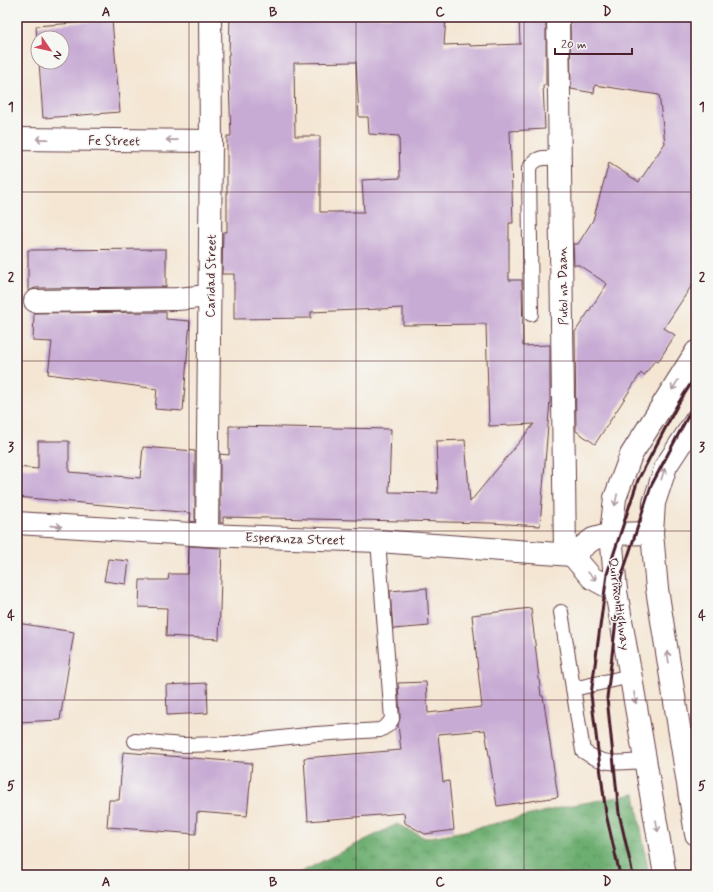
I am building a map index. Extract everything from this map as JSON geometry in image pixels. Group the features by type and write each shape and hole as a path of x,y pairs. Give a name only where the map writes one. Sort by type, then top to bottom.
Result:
{"street":[{"name":"Caridad Street","path":"207,535 212,141 210,17"},
{"name":"Putol na Daan","path":"558,17 569,555"},
{"name":"Fe Street","path":"17,139 212,141"},
{"path":"35,301 177,299 209,296"},
{"name":"Quirino Highway","path":"665,875 616,591 611,534 615,498 631,455 696,352"},
{"path":"696,420 666,466 654,503 652,533 657,589 689,737 696,834"},
{"name":"Esperanza Street","path":"17,523 207,535 378,541 569,555"},
{"path":"616,591 592,578 569,555 593,539 611,534 652,533"}],"lane":[{"path":"531,314 529,169 534,160 538,158 560,158"},
{"path":"135,741 182,745 227,744 316,734 380,730 388,725 392,719 378,541"},
{"path":"561,612 583,751 596,760 608,763 646,761"},
{"path":"573,689 631,676"}],"green space":[{"path":"635,794 649,875 295,875 397,824 425,838 465,831 567,806"}],"building":[{"path":"230,17 446,17 444,45 470,44 470,46 520,44 519,17 546,17 546,85 543,85 545,129 510,131 513,223 509,223 509,280 522,280 523,346 550,345 550,400 540,526 491,523 223,517 223,523 220,523 220,454 229,455 229,426 391,429 389,492 438,493 436,441 465,440 470,502 534,424 489,426 486,324 403,325 403,308 311,312 311,318 234,319 234,274 222,274 223,232 227,232 227,136 231,136 229,55","holes":["356,62 359,117 368,117 369,134 399,136 400,178 362,180 364,212 320,212 320,136 295,136 294,63"]},
{"path":"570,17 696,17 696,279 664,328 675,335 658,362 655,360 644,376 641,373 595,444 576,431 575,332 607,284 579,265 574,265 573,244 578,244 593,220 609,163 639,182 665,143 659,95 595,85 594,93 571,89"},
{"path":"112,20 120,112 43,118 40,70 70,70 70,30 36,30 36,26"},
{"path":"166,249 166,287 35,288 28,291 28,250"},
{"path":"166,312 166,319 190,321 183,411 155,409 157,389 48,374 52,342 33,341 34,313"},
{"path":"38,441 69,441 69,472 140,478 143,447 195,451 195,522 190,521 191,513 17,497 17,467 38,469"},
{"path":"189,546 222,548 219,639 166,636 167,608 139,607 140,580 168,580 169,574 188,574"},
{"path":"108,559 129,561 126,584 104,581"},
{"path":"427,588 429,626 393,629 390,591"},
{"path":"531,608 541,696 543,696 558,797 497,806 485,730 438,734 443,782 449,781 454,830 425,834 405,823 404,813 308,821 304,758 401,750 398,725 400,718 398,683 426,682 428,713 482,707 472,615"},
{"path":"17,623 74,632 60,720 17,722"},
{"path":"207,683 208,713 167,715 166,685"},
{"path":"123,752 252,763 247,816 197,812 196,834 107,827 109,800 119,800"}],"railway":[{"path":"620,875 606,814 591,695 607,574 638,480 678,404 696,376"},
{"path":"633,875 619,813 607,698 621,578 651,486 696,401"}]}
